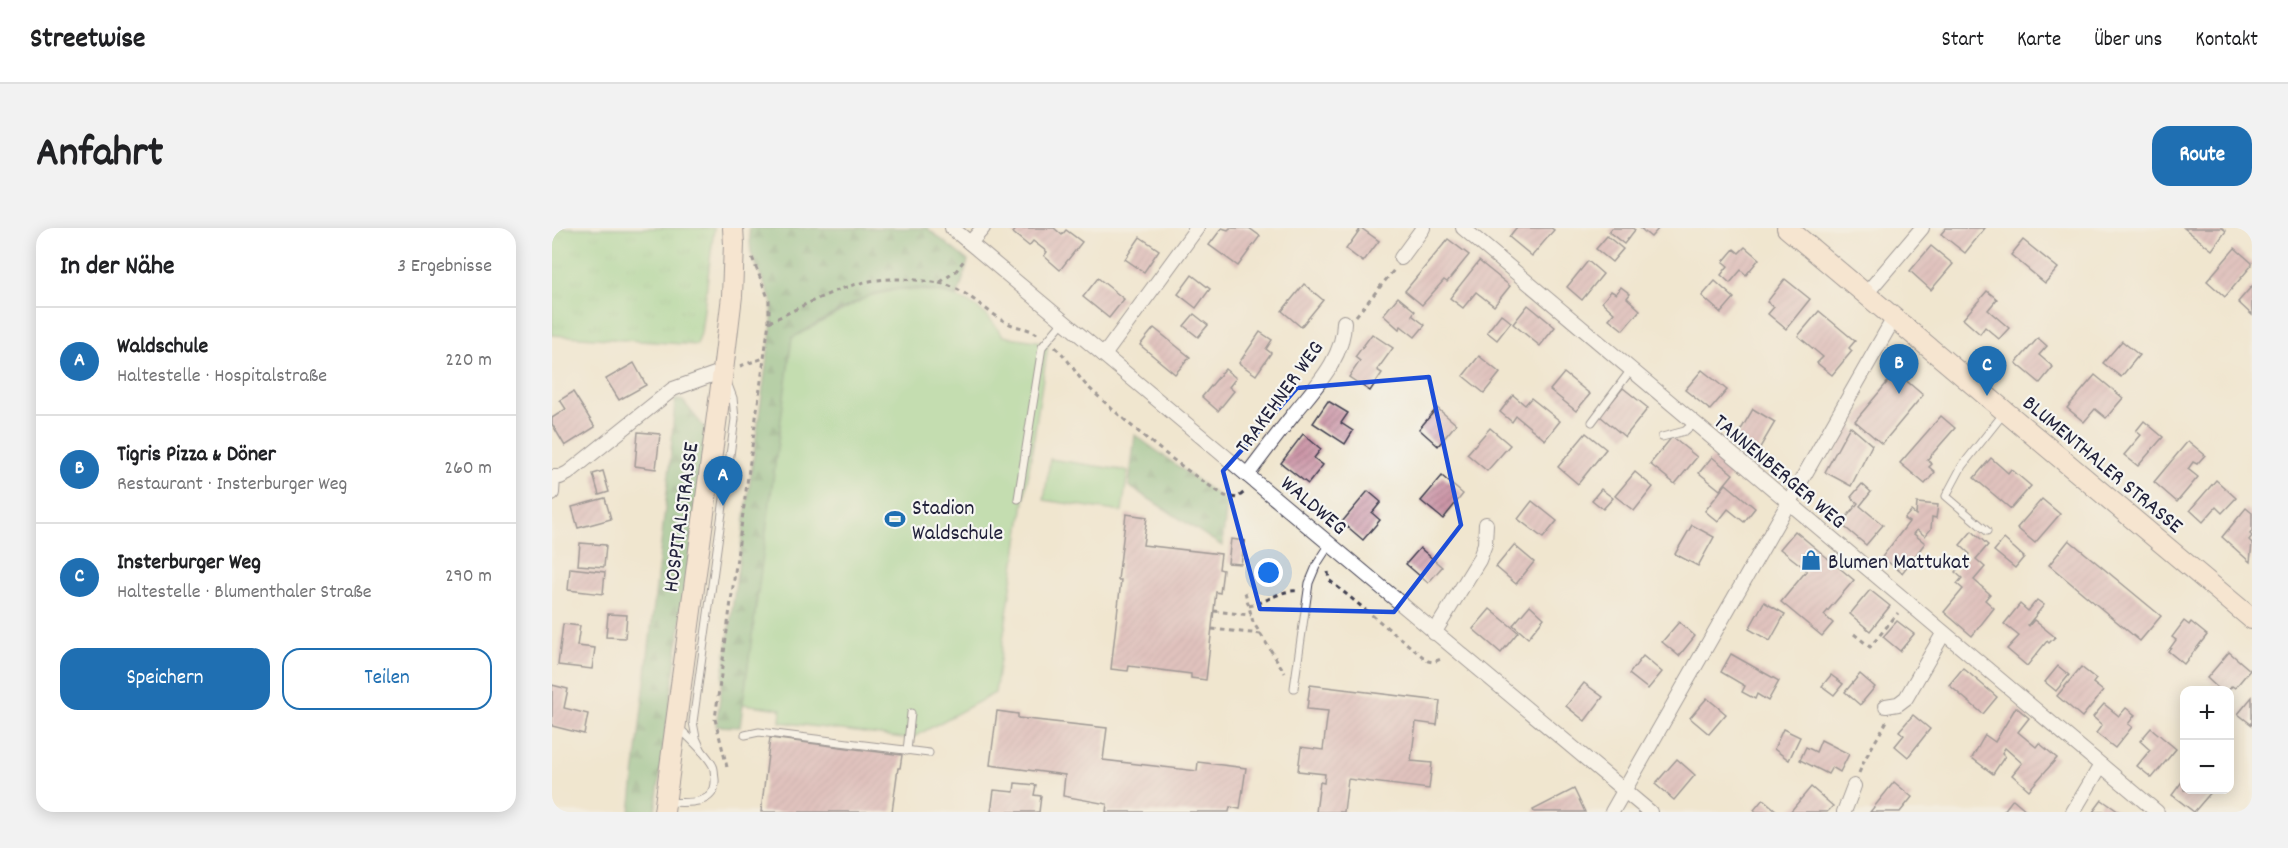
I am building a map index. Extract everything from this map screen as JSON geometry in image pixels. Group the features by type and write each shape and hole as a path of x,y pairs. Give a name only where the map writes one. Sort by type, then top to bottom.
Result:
{"main road":[{"name":"HOSPITALSTRASSE","path":"665,807 732,296 733,228"},
{"name":"BLUMENTHALER STRASSE","path":"1787,228 2252,619"}],"street":[{"name":"WALDWEG","path":"952,228 1246,475 1327,549 1434,633 1650,812"},
{"path":"973,244 983,228"},
{"path":"1104,355 1197,228"},
{"path":"1401,258 1423,228"},
{"name":"TANNENBERGER WEG","path":"1463,228 1630,371 2157,812"},
{"path":"1866,294 1922,228"},
{"path":"1612,812 1894,318"},
{"name":"TRAKEHNER WEG","path":"1246,475 1327,372 1340,347 1344,334 1344,322"},
{"path":"552,493 553,477 568,473 673,389 723,371"},
{"path":"1434,633 1479,560 1485,544 1486,524"},
{"path":"1892,705 1906,698 1943,634"},
{"path":"2073,812 2101,765"},
{"path":"1844,812 1854,786"}],"lane":[{"path":"1018,499 1042,347 1064,322"},
{"path":"702,751 696,738 693,722 735,419 733,398 723,371"},
{"path":"1592,423 1630,371"},
{"path":"1987,531 1946,496 1962,466 2005,411"},
{"path":"1662,437 1685,431 1693,424"},
{"path":"1294,688 1308,592 1317,564 1327,549"},
{"path":"907,751 911,713"},
{"path":"665,807 694,803 707,798 715,785 714,767 702,751 675,724"},
{"path":"745,735 759,732 929,753"}],"path":[{"path":"939,283 956,271 973,244"},
{"path":"728,773 715,719 769,322 769,300 752,253"},
{"name":"TRAKEHNER WEG","path":"1344,322 1358,315 1401,258"},
{"path":"769,322 865,282 909,278 953,286 1007,323 1030,329 1047,341 1068,358 1079,378 1135,430 1212,487 1232,499 1247,490 1252,492"},
{"path":"1327,549 1331,562 1328,572 1329,580 1428,661 1433,662 1446,658 1452,660"},
{"path":"1249,606 1263,603 1290,590 1308,592"},
{"path":"1245,592 1251,615 1294,688"},
{"path":"1854,634 1870,647 1907,603"},
{"path":"1214,611 1251,615"},
{"path":"1212,629 1261,634"},
{"path":"1854,786 1892,705"}],"highlighted area":[{"path":"1429,377 1461,525 1394,612 1260,609 1223,471 1297,388"}],"green space":[{"path":"552,228 714,228 701,333 697,345 552,335"},
{"path":"749,228 927,228 968,261 958,296 913,288 884,292 856,302 792,338 740,727 716,726 772,323 772,302 751,253"},
{"name":"Stadion Waldschule","path":"899,289 934,292 966,301 985,314 1003,336 1048,345 995,693 910,739 780,722 781,709 743,704 792,338 869,296"},
{"path":"675,399 683,401 707,431 655,812 630,812 670,465"},
{"path":"1135,435 1227,502 1222,546 1129,486"},
{"path":"1050,459 1128,471 1122,512 1044,500"}],"building":[{"path":"1017,228 1054,228 1062,235 1066,230 1082,242 1060,270 1044,256 1047,252 1033,241 1029,246 1013,233"},
{"path":"1222,228 1228,230 1230,228 1249,228 1260,236 1238,266 1209,245"},
{"path":"1361,228 1379,241 1363,262 1346,249"},
{"path":"1516,228 1551,228 1554,230 1532,256 1509,237"},
{"path":"1612,228 1635,230 1624,244 1609,232"},
{"path":"1640,228 1659,228 1651,237"},
{"path":"1946,228 1985,228 1965,253 1941,234"},
{"path":"2184,228 2222,228 2226,231 2212,250"},
{"path":"1607,236 1623,249 1612,262 1596,249"},
{"path":"1140,237 1159,250 1144,272 1125,259"},
{"path":"1448,239 1469,255 1447,282 1444,280 1422,305 1405,291"},
{"path":"2023,240 2058,268 2045,283 2011,255"},
{"path":"1931,246 1953,264 1931,290 1910,271"},
{"path":"1745,247 1759,259 1746,275 1741,270 1730,283 1721,275 1728,266 1723,262 1734,249 1739,253"},
{"path":"2235,248 2252,265 2225,297 2207,281"},
{"path":"1479,261 1510,286 1494,306 1476,292 1463,308 1450,298"},
{"path":"1588,261 1603,274 1582,300 1567,287"},
{"path":"1192,275 1210,289 1196,308 1178,294"},
{"path":"1098,278 1124,299 1109,318 1083,297"},
{"path":"1785,279 1810,299 1786,329 1768,314 1774,307 1767,302"},
{"path":"1715,281 1734,298 1721,313 1702,296"},
{"path":"1304,284 1323,300 1301,327 1282,311"},
{"path":"2252,286 2252,315 2238,302"},
{"path":"1621,287 1630,294 1627,298 1640,310 1623,330 1609,319 1614,313 1602,302 1611,291 1616,294"},
{"path":"1987,291 1997,299 1988,310 2009,328 1999,339 1985,327 1980,334 1963,319"},
{"path":"1398,297 1415,311 1412,315 1425,325 1415,337 1401,326 1399,329 1383,315"},
{"path":"1528,305 1555,327 1540,346 1513,324"},
{"path":"1819,311 1855,341 1849,348 1852,351 1832,375 1817,363 1823,357 1798,336"},
{"path":"1194,314 1208,325 1198,337 1184,326"},
{"path":"1501,314 1511,322 1497,340 1487,332"},
{"path":"1154,328 1190,357 1175,374 1140,345"},
{"path":"1260,332 1272,340 1266,349 1271,353 1256,375 1239,363"},
{"path":"1372,334 1393,348 1377,370 1382,373 1370,391 1349,377 1360,361 1355,357"},
{"path":"2038,338 2047,346 2039,355 2053,367 2040,383 2016,363"},
{"path":"2122,341 2139,355 2121,377 2103,363"},
{"path":"1479,356 1500,373 1484,393 1463,376"},
{"path":"634,363 646,385 619,400 606,379"},
{"path":"1225,369 1236,378 1229,387 1234,391 1218,411 1202,397"},
{"path":"1702,370 1727,390 1710,410 1685,390"},
{"path":"1896,372 1923,395 1882,444 1855,421"},
{"path":"1564,373 1590,394 1576,411 1550,390"},
{"path":"2095,375 2123,398 2106,418 2095,409 2084,422 2067,408"},
{"path":"1623,388 1648,408 1625,437 1600,416"},
{"path":"573,392 595,427 565,446 552,424 552,418 566,409 560,400"},
{"path":"1513,395 1525,405 1531,398 1560,421 1545,440 1516,416 1512,422 1500,412"},
{"path":"1328,401 1348,413 1341,423 1353,431 1345,444 1313,423"},
{"path":"1437,408 1456,424 1438,446 1419,429"},
{"path":"1753,409 1775,422 1758,451 1736,438"},
{"path":"1941,416 1955,428 1927,460 1932,464 1929,467 1935,472 1925,484 1900,463"},
{"path":"2144,421 2163,437 2138,466 2124,455 2141,435 2136,431"},
{"path":"1850,426 1872,445 1851,486 1825,472"},
{"path":"1490,428 1510,445 1487,471 1467,454"},
{"path":"638,432 660,434 656,469 635,466"},
{"path":"1586,433 1606,449 1578,484 1558,467"},
{"path":"1303,434 1321,449 1314,458 1323,465 1308,484 1281,463"},
{"path":"1672,437 1697,457 1675,484 1650,464"},
{"path":"2188,441 2205,455 2197,464 2193,462 2188,469 2198,477 2177,502 2154,482"},
{"path":"1712,457 1733,474 1720,490 1699,473"},
{"path":"1991,458 2008,473 2011,469 2031,486 2011,509 1974,478"},
{"path":"603,471 609,492 599,495 593,474"},
{"path":"1635,472 1653,487 1634,511 1615,496"},
{"path":"1442,476 1463,494 1443,519 1421,501"},
{"path":"2216,480 2236,498 2222,513 2216,507 2203,522 2190,510"},
{"path":"1726,484 1755,508 1744,522 1728,509 1718,522 1705,511"},
{"path":"1862,484 1871,492 1860,506 1883,525 1866,545 1841,524 1858,503 1851,497"},
{"path":"1601,489 1613,498 1603,509 1592,500"},
{"path":"1368,491 1381,502 1372,513 1380,520 1363,540 1342,522"},
{"path":"605,498 611,519 578,528 572,507"},
{"path":"2042,499 2060,514 2035,543 2017,528"},
{"path":"1532,501 1557,521 1543,538 1518,519"},
{"path":"1917,503 1938,505 1936,518 1932,517 1931,529 1925,536 1917,530 1914,534 1925,543 1902,573 1882,557 1909,522 1904,519 1911,511 1916,515"},
{"path":"2246,508 2252,513 2250,534 2252,536 2249,540 2252,543 2250,562 2222,537"},
{"path":"1126,514 1147,517 1143,545 1221,554 1219,569 1223,570 1220,593 1216,592 1206,680 1191,678 1191,674 1129,666 1128,671 1111,669"},
{"path":"1692,525 1714,537 1698,566 1675,554"},
{"path":"1795,531 1854,580 1824,615 1833,623 1822,636 1781,602 1807,570 1780,549"},
{"path":"1972,531 1988,545 1976,559 1985,567 1974,580 1990,594 1985,600 1994,608 1972,636 1944,612 1963,589 1957,584 1962,578 1955,572 1970,554 1960,545"},
{"path":"1231,539 1245,541 1241,564 1228,563"},
{"path":"2004,539 2024,557 2015,568 1994,551"},
{"path":"2069,540 2161,616 2140,641 2049,565"},
{"path":"580,543 606,545 604,567 578,565"},
{"path":"1514,545 1534,562 1516,584 1496,567"},
{"path":"1420,548 1442,567 1428,583 1406,564"},
{"path":"570,568 605,572 603,594 568,590"},
{"path":"1870,590 1890,606 1870,631 1850,614"},
{"path":"2037,600 2044,605 2028,625 2034,620 2055,637 2049,643 2047,641 2027,666 2007,649 2019,636 2004,624 2020,604 2028,611"},
{"path":"1764,602 1785,614 1770,641 1749,629"},
{"path":"1530,605 1544,618 1528,638 1513,625"},
{"path":"1490,609 1518,632 1501,653 1473,629"},
{"path":"608,614 627,615 625,638 606,637"},
{"path":"1897,621 1914,634 1900,651 1883,637"},
{"path":"2184,621 2189,625 2191,622 2207,635 2184,664 2168,651 2176,640 2172,637"},
{"path":"1679,622 1695,636 1679,656 1662,642"},
{"path":"563,624 580,626 577,646 595,648 592,669 558,665"},
{"path":"2229,652 2250,670 2235,688 2234,686 2216,686 2207,678"},
{"path":"1731,654 1779,681 1768,701 1757,694 1755,699 1742,692 1745,686 1721,672"},
{"path":"1643,656 1662,672 1648,689 1629,674"},
{"path":"2058,666 2069,675 2056,691 2045,682"},
{"path":"2081,667 2096,679 2093,683 2103,691 2082,717 2057,696"},
{"path":"1963,668 1997,697 1983,714 1949,685"},
{"path":"1860,674 1875,687 1860,705 1845,692"},
{"path":"1831,675 1843,684 1834,695 1822,686"},
{"path":"1584,683 1603,697 1585,721 1566,706"},
{"path":"552,685 568,689 564,708 588,714 584,734 552,726"},
{"path":"1310,685 1440,701 1437,725 1416,722 1411,761 1432,763 1429,789 1348,779 1344,812 1316,812 1320,782 1324,783 1325,774 1298,771 1301,747 1323,750 1328,711 1307,709"},
{"path":"2252,697 2252,725 2238,714"},
{"path":"1707,698 1726,714 1709,734 1690,718"},
{"path":"2104,704 2119,716 2126,708 2135,715 2128,724 2132,727 2115,748 2096,733 2102,725 2093,717"},
{"path":"2016,707 2029,718 2018,732 2036,747 2039,743 2057,758 2029,790 2012,775 2022,763 2005,748 2002,753 2005,756 1993,774 1972,758 1985,735 1995,742"},
{"path":"997,711 1018,714 1018,718 1107,728 1103,760 1197,771 1198,762 1246,768 1240,809 1230,807 1229,812 1106,812 1107,804 1063,796 1065,775 990,765"},
{"path":"1913,715 1930,729 1908,757 1895,746 1904,735 1899,731"},
{"path":"2151,728 2176,749 2152,778 2137,766 2150,750 2140,741"},
{"path":"1783,729 1800,737 1789,760 1774,749"},
{"path":"770,738 902,755 892,812 761,812"},
{"path":"1821,740 1849,754 1840,772 1832,767 1828,774 1800,760 1806,747 1816,752"},
{"path":"1677,759 1695,775 1674,800 1655,784"},
{"path":"1894,782 1912,797 1900,812 1870,812"},
{"path":"1015,783 1036,785 1034,795 1041,796 1039,812 991,812 994,790 1014,792"},
{"path":"2180,784 2180,794 2210,794 2194,812 2172,795"},
{"path":"1811,787 1833,806 1827,812 1790,812"},
{"path":"1574,789 1585,812 1534,812 1533,810"},
{"path":"1763,799 1778,812 1754,810"},
{"path":"2013,799 2027,811 2003,812"},
{"path":"2102,800 2119,812 2093,812"}],"place":[{"name":"Tigris Pizza & Döner","path":"1899,394"},
{"name":"Insterburger Weg","path":"1987,396"},
{"name":"Waldschule","path":"723,506"},
{"name":"Stadion Waldschule","path":"895,519"},
{"name":"Blumen Mattukat","path":"1811,560"}]}
